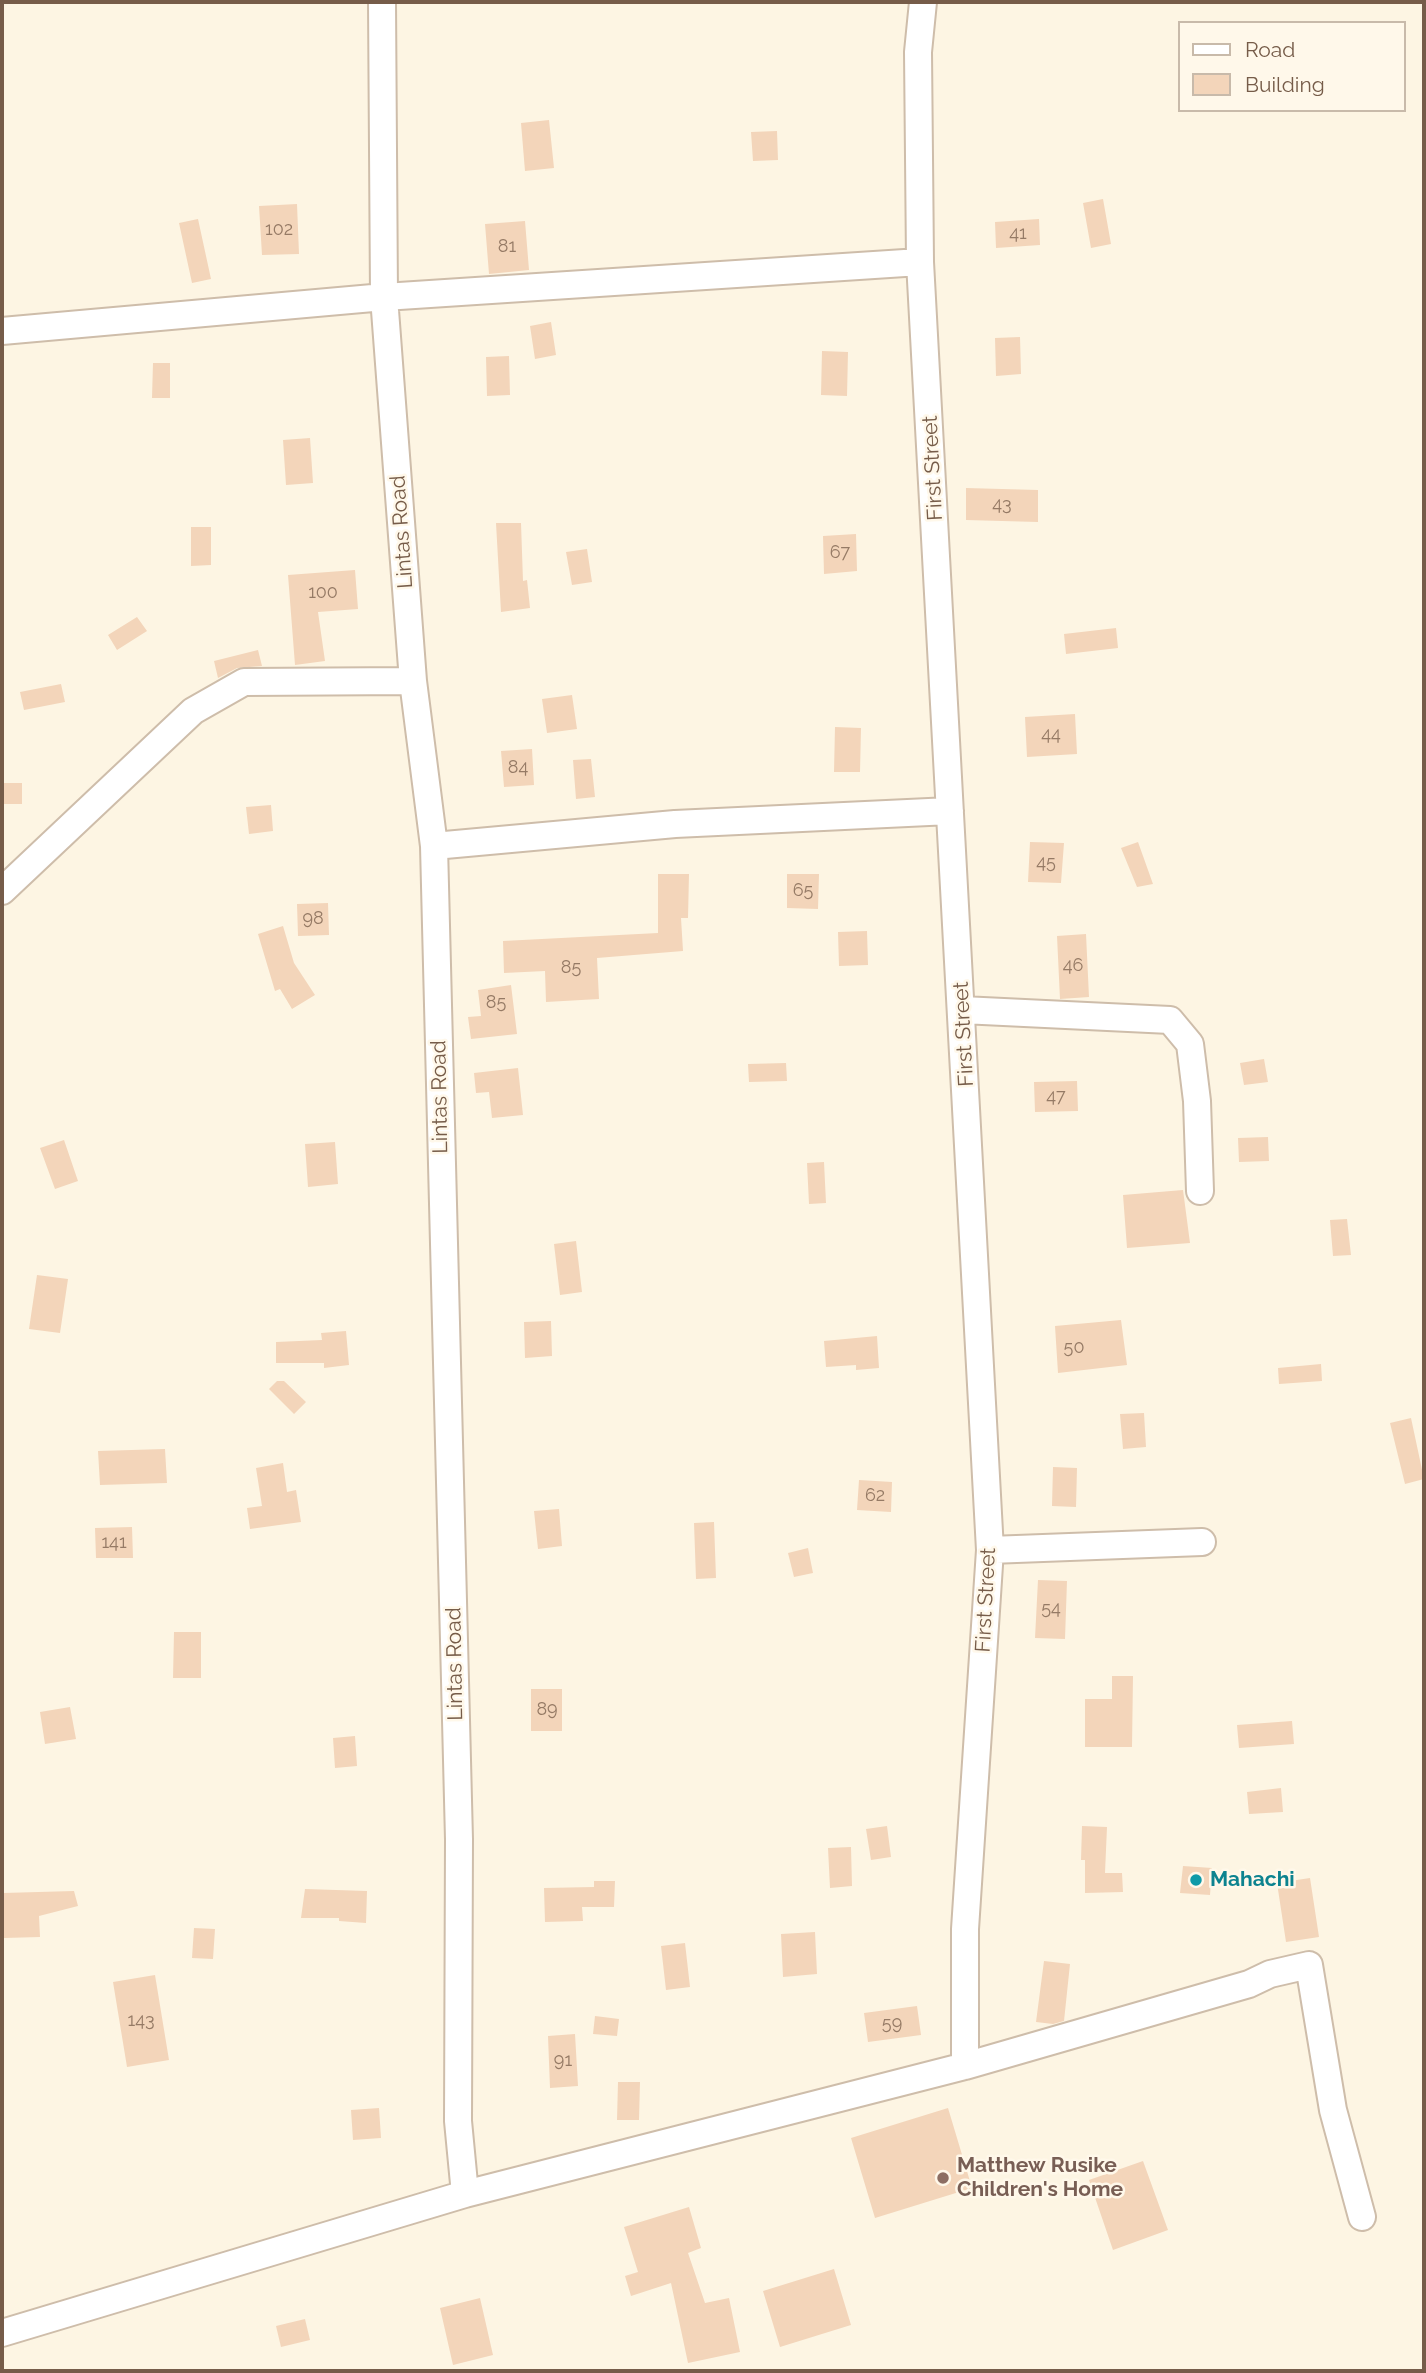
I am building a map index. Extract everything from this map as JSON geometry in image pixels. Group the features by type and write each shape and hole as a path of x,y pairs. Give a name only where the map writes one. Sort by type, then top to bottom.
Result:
{"street":[{"name":"Lintas Road","path":"382,2 384,297 412,681 434,846 459,1839 458,2121 465,2194"},
{"name":"First Street","path":"923,2 918,52 920,262 990,1550 965,1929 965,2066"},
{"path":"2,331 384,297 920,262"},
{"path":"2,891 194,711 244,682 412,681"},
{"path":"434,846 675,824 950,811"},
{"path":"962,1010 1170,1020 1190,1044 1197,1101 1200,1191"},
{"path":"990,1550 1202,1542"},
{"path":"2,2333 465,2194 965,2066 1249,1984 1270,1974 1309,1965 1333,2110 1362,2217"}],"building":[{"path":"549,120 554,168 525,171 521,123"},
{"path":"777,131 778,160 753,161 751,132"},
{"path":"1103,199 1111,244 1091,248 1083,203"},
{"path":"297,204 299,254 262,255 259,206"},
{"path":"198,219 211,279 192,283 179,223"},
{"path":"1039,219 1040,245 996,248 995,222"},
{"path":"525,221 529,270 489,274 485,224"},
{"path":"551,322 556,355 535,359 530,326"},
{"path":"1020,337 1021,374 996,376 995,338"},
{"path":"822,351 848,352 847,396 821,395"},
{"path":"509,356 510,395 487,396 486,357"},
{"path":"153,363 170,363 170,398 152,398"},
{"path":"310,438 313,483 286,485 283,440"},
{"path":"966,488 1038,490 1038,522 966,520"},
{"path":"496,523 521,523 523,581 527,580 530,608 501,612"},
{"path":"191,527 211,527 211,565 191,566"},
{"path":"856,534 857,571 824,574 823,536"},
{"path":"587,549 592,582 572,585 566,552"},
{"path":"355,570 358,609 318,612 325,661 295,665 288,575"},
{"path":"137,617 147,631 117,650 108,635"},
{"path":"1116,628 1118,648 1066,654 1064,634"},
{"path":"258,650 262,666 237,668 218,678 214,661"},
{"path":"61,684 65,702 24,710 20,692"},
{"path":"572,695 577,729 547,733 542,699"},
{"path":"1075,714 1077,754 1027,757 1025,717"},
{"path":"835,727 861,728 860,772 834,772"},
{"path":"532,749 534,785 504,787 501,751"},
{"path":"591,759 595,797 576,799 573,760"},
{"path":"2,783 22,783 22,804 2,804"},
{"path":"271,805 273,831 249,834 246,807"},
{"path":"1030,842 1064,843 1061,883 1028,882"},
{"path":"1138,842 1153,884 1137,887 1121,848"},
{"path":"658,874 689,874 688,918 681,918 683,951 597,958 599,999 546,1002 545,971 504,973 503,941 658,933"},
{"path":"787,874 819,874 818,909 787,908"},
{"path":"328,903 329,935 298,936 297,904"},
{"path":"283,926 294,963 315,995 292,1009 280,989 275,991 258,934"},
{"path":"867,931 868,965 839,966 838,932"},
{"path":"1086,934 1089,997 1060,999 1057,936"},
{"path":"511,985 517,1034 471,1039 468,1017 481,1016 478,990"},
{"path":"1264,1059 1268,1082 1244,1085 1240,1063"},
{"path":"786,1063 787,1081 749,1082 748,1064"},
{"path":"518,1068 523,1115 492,1118 489,1092 476,1093 474,1073"},
{"path":"1077,1081 1078,1111 1035,1112 1034,1082"},
{"path":"1268,1137 1269,1161 1239,1162 1238,1138"},
{"path":"64,1140 78,1181 55,1189 40,1148"},
{"path":"335,1142 338,1184 308,1187 305,1144"},
{"path":"824,1162 826,1203 809,1204 807,1163"},
{"path":"1183,1190 1190,1243 1127,1248 1123,1195"},
{"path":"1347,1219 1351,1255 1333,1256 1330,1220"},
{"path":"576,1241 582,1292 560,1295 554,1244"},
{"path":"37,1275 68,1279 60,1333 29,1329"},
{"path":"1121,1320 1127,1365 1058,1373 1055,1326"},
{"path":"551,1321 552,1356 525,1358 524,1322"},
{"path":"346,1331 349,1365 324,1368 324,1363 276,1363 276,1342 322,1340 321,1333"},
{"path":"877,1336 879,1368 856,1370 856,1365 826,1367 824,1341"},
{"path":"1321,1364 1322,1381 1279,1384 1278,1368"},
{"path":"277,1381 284,1381 306,1402 294,1414 269,1389"},
{"path":"1144,1413 1146,1447 1123,1449 1120,1414"},
{"path":"1411,1418 1424,1479 1405,1484 1390,1423"},
{"path":"165,1449 167,1483 100,1485 98,1451"},
{"path":"283,1463 287,1492 296,1490 301,1522 250,1529 247,1508 262,1506 256,1468"},
{"path":"1053,1467 1077,1468 1076,1507 1052,1506"},
{"path":"859,1480 892,1482 891,1512 857,1510"},
{"path":"559,1509 562,1546 538,1549 534,1511"},
{"path":"714,1522 716,1578 696,1579 694,1523"},
{"path":"132,1527 133,1558 96,1558 95,1528"},
{"path":"808,1548 813,1573 794,1577 788,1553"},
{"path":"1038,1580 1067,1581 1065,1639 1035,1638"},
{"path":"174,1632 201,1632 201,1678 173,1678"},
{"path":"1112,1676 1133,1676 1132,1747 1085,1747 1085,1699 1112,1699"},
{"path":"531,1689 562,1689 562,1731 531,1731"},
{"path":"70,1707 76,1739 45,1744 40,1712"},
{"path":"1292,1721 1294,1744 1239,1748 1237,1725"},
{"path":"355,1736 357,1766 335,1768 333,1738"},
{"path":"1281,1788 1283,1812 1249,1814 1247,1792"},
{"path":"887,1826 891,1857 871,1860 866,1829"},
{"path":"1082,1826 1107,1827 1105,1873 1122,1873 1123,1892 1085,1893 1085,1860 1081,1860"},
{"path":"851,1847 852,1886 830,1888 828,1848"},
{"name":"Mahachi","path":"1183,1866 1212,1868 1210,1895 1180,1893"},
{"path":"1310,1878 1319,1937 1286,1942 1277,1883"},
{"path":"594,1881 615,1881 614,1907 582,1907 583,1921 545,1922 544,1888 594,1887"},
{"path":"305,1889 367,1891 366,1923 339,1921 339,1918 301,1918"},
{"path":"74,1891 78,1906 39,1916 40,1937 4,1938 3,1893"},
{"path":"194,1928 215,1929 213,1959 192,1958"},
{"path":"815,1932 817,1974 783,1977 781,1934"},
{"path":"685,1943 690,1987 666,1990 661,1946"},
{"path":"1044,1961 1070,1964 1064,2021 1053,2024 1036,2022"},
{"path":"155,1975 169,2060 127,2067 113,1982"},
{"path":"917,2006 921,2035 868,2042 864,2013"},
{"path":"595,2016 619,2019 617,2036 593,2034"},
{"path":"575,2034 578,2086 550,2088 548,2036"},
{"path":"618,2082 640,2082 639,2120 617,2120"},
{"path":"379,2108 381,2138 353,2140 351,2110"},
{"path":"948,2108 972,2188 875,2218 851,2138"},
{"path":"1143,2161 1168,2230 1113,2250 1089,2180"},
{"path":"689,2207 701,2248 688,2253 705,2303 729,2298 740,2352 688,2363 671,2283 631,2296 625,2276 638,2272 624,2227"},
{"path":"834,2269 851,2325 780,2347 763,2291"},
{"path":"480,2298 493,2355 453,2365 440,2308"},
{"path":"305,2319 310,2340 281,2347 276,2326"}],"place":[{"name":"Mahachi","path":"1196,1880"},
{"name":"Matthew Rusike Children's Home","path":"943,2178"}]}
